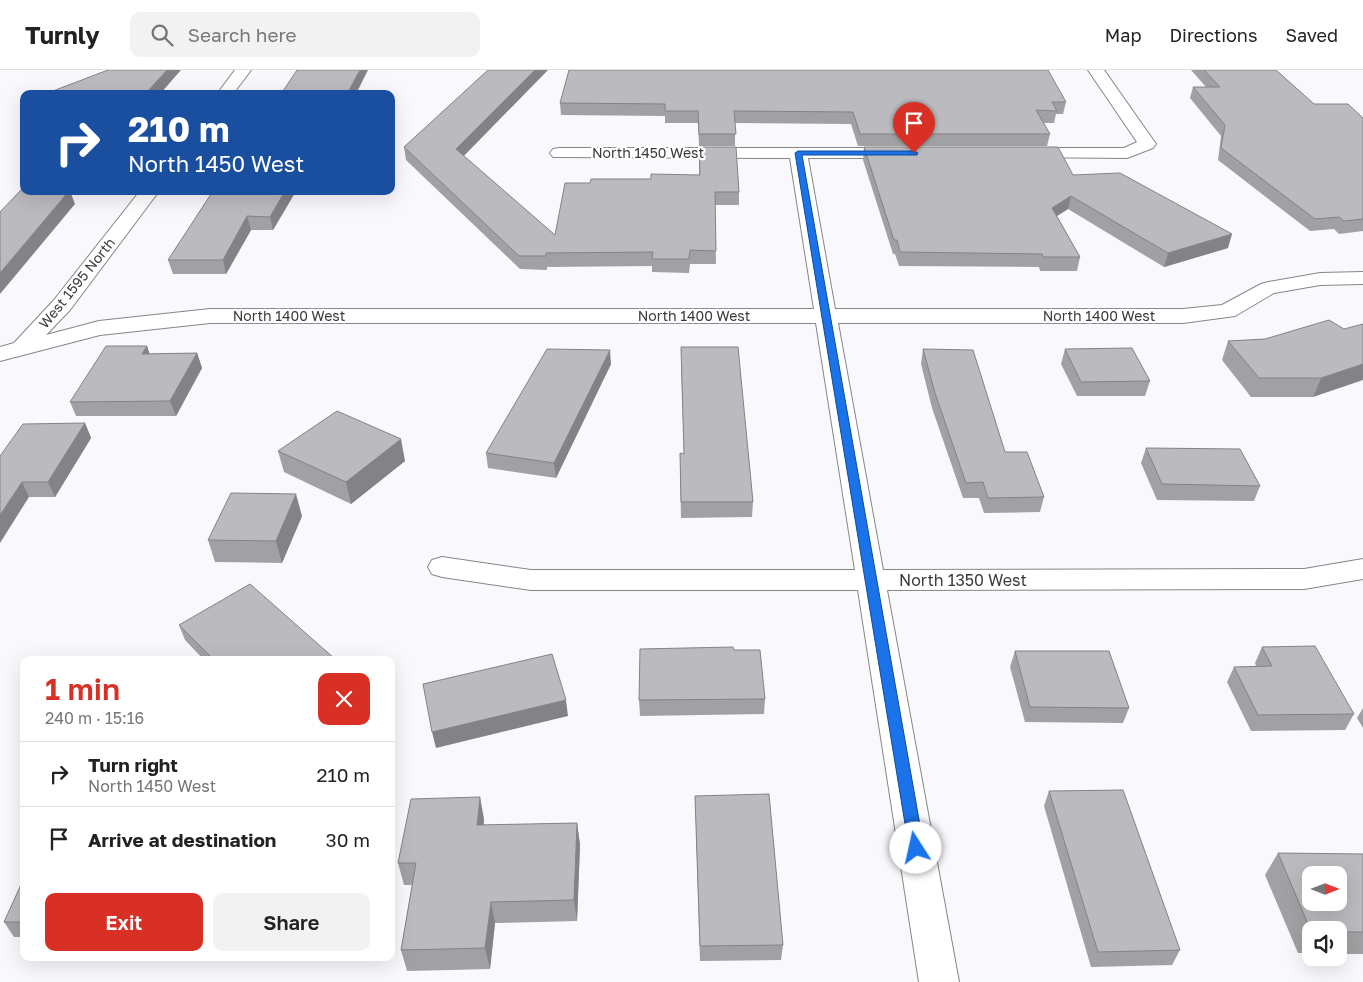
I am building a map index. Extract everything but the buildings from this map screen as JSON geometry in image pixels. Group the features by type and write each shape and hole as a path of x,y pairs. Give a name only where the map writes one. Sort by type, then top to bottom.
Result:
{"street":[{"path":"228,90 243,70"},
{"path":"1007,153 1126,153 1147,144 1096,70"},
{"name":"North 1450 West","path":"559,153 918,153"},
{"path":"798,153 939,982"},
{"name":"West 1595 North","path":"0,371 62,305 147,195"},
{"name":"North 1400 West","path":"0,354 99,328 210,316 1183,316 1227,311 1268,288 1320,278 1363,278"},
{"name":"North 1350 West","path":"442,567 531,580 1304,579 1363,569"}],"route":[{"path":"914,153 798,153 916,848"}]}
